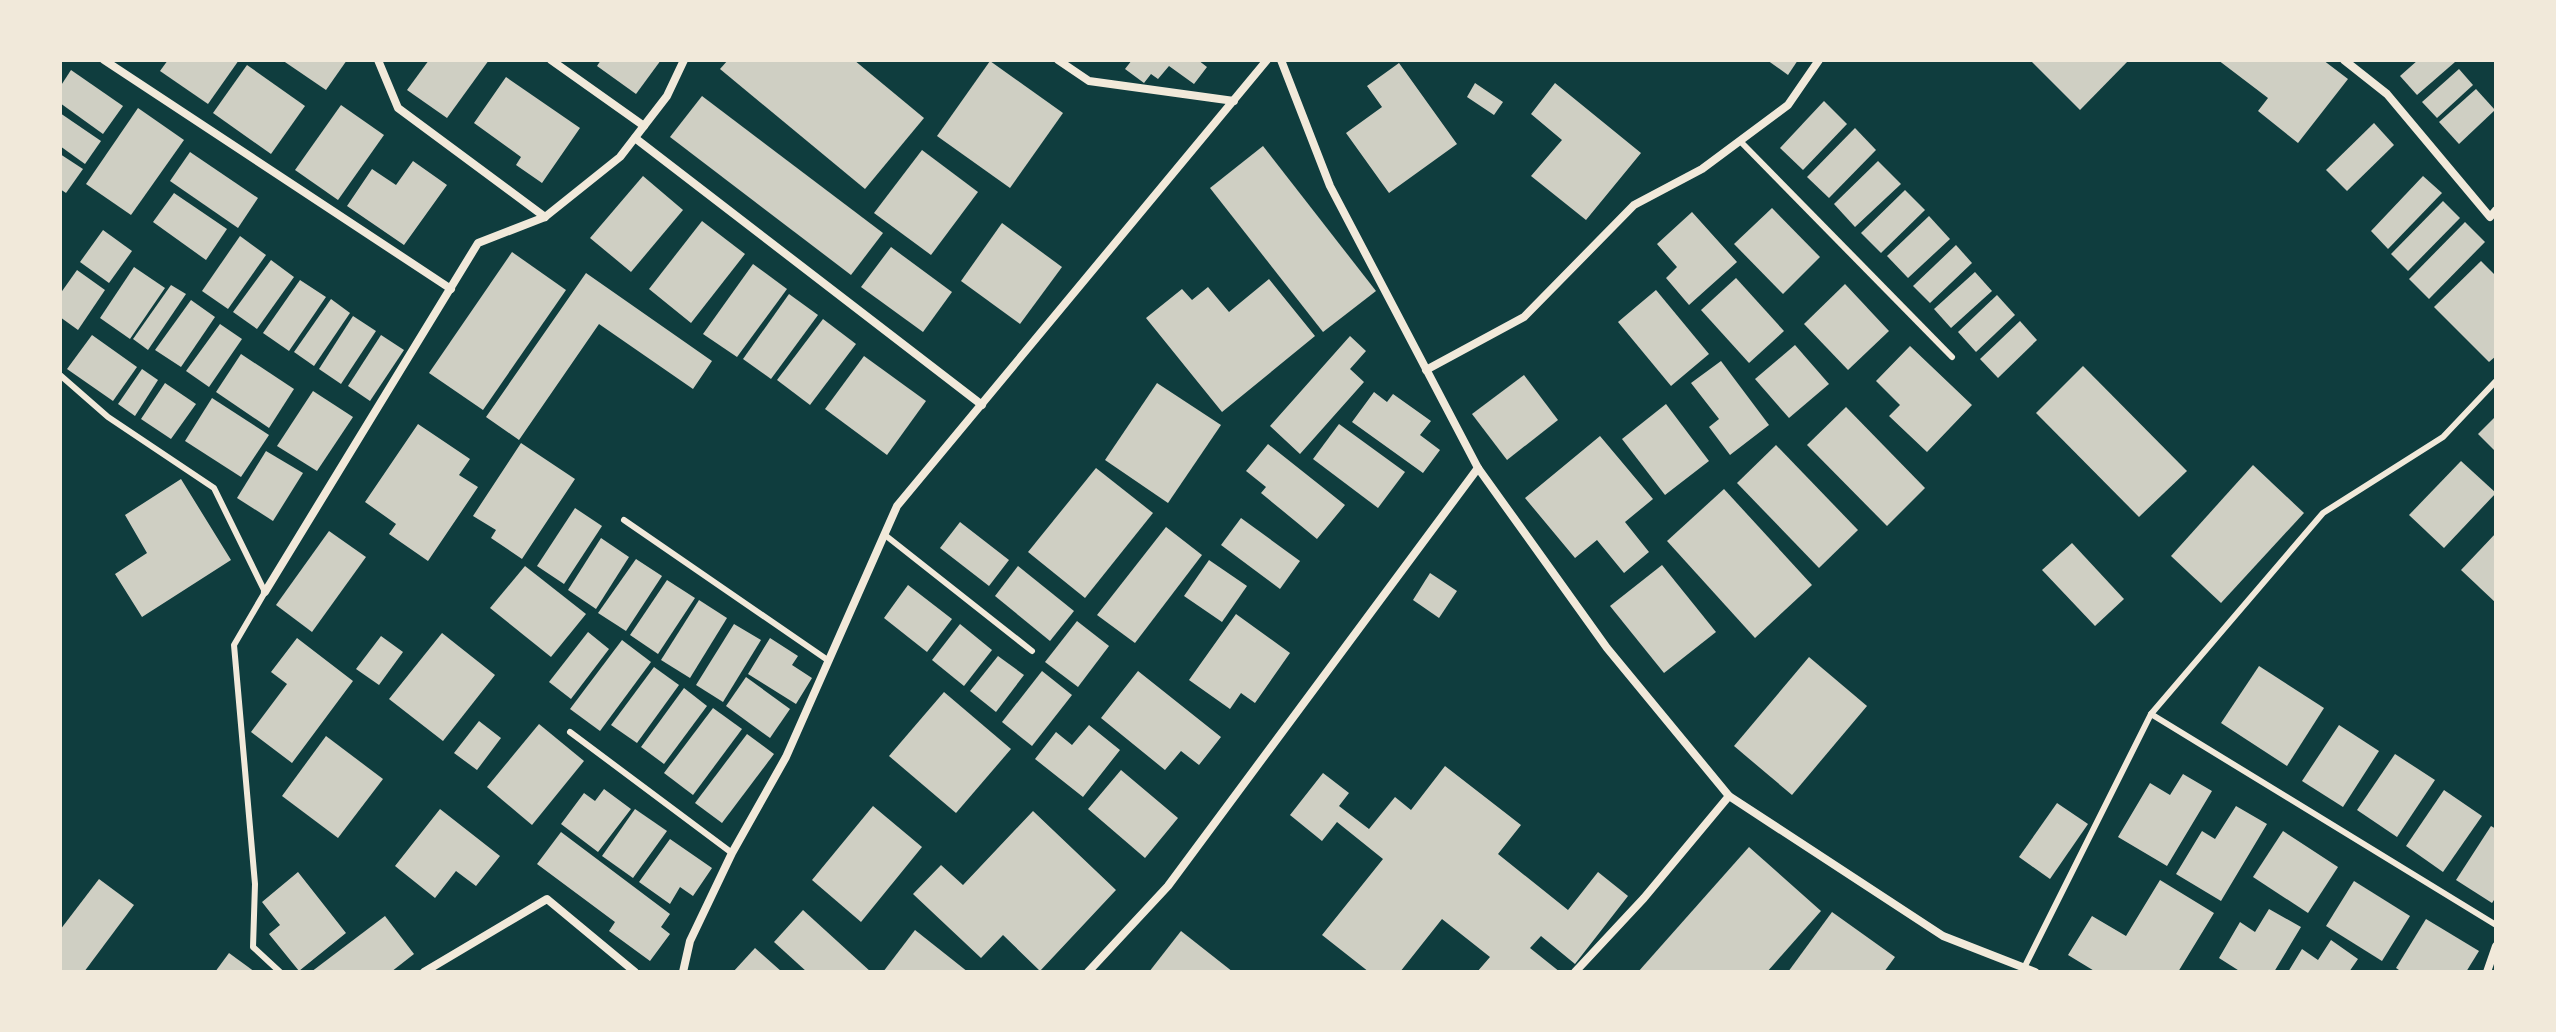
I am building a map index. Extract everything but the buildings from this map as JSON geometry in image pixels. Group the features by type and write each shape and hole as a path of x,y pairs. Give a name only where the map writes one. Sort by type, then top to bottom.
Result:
{"street":[{"path":"104,60 451,289"},
{"path":"378,60 398,108 545,217"},
{"path":"551,60 644,126"},
{"path":"265,592 478,243 545,217 620,157 667,96 684,60"},
{"path":"1058,60 1089,81 1234,101"},
{"path":"683,972 690,941 732,853 786,757 897,506 1267,60"},
{"path":"1281,60 1330,186 1478,468 1607,648 1729,796 1943,936 2035,972"},
{"path":"1426,370 1524,317 1634,205 1702,169 1788,105 1819,60"},
{"path":"2344,60 2387,94 2490,217 2496,210"},
{"path":"635,138 982,405"},
{"path":"1088,972 1168,886 1478,468"},
{"path":"1575,972 1644,898 1729,796"},
{"path":"424,972 547,899 635,972"},
{"path":"2487,972 2496,946"}],"lane":[{"path":"1740,141 1952,357"},
{"path":"60,375 108,417 214,488 265,592 234,645 255,884 253,947 280,972"},
{"path":"2024,968 2151,714 2323,513 2443,437 2496,381"},
{"path":"624,520 829,661"},
{"path":"885,535 1032,651"},
{"path":"2151,714 2496,925"},
{"path":"570,732 732,853"}]}
